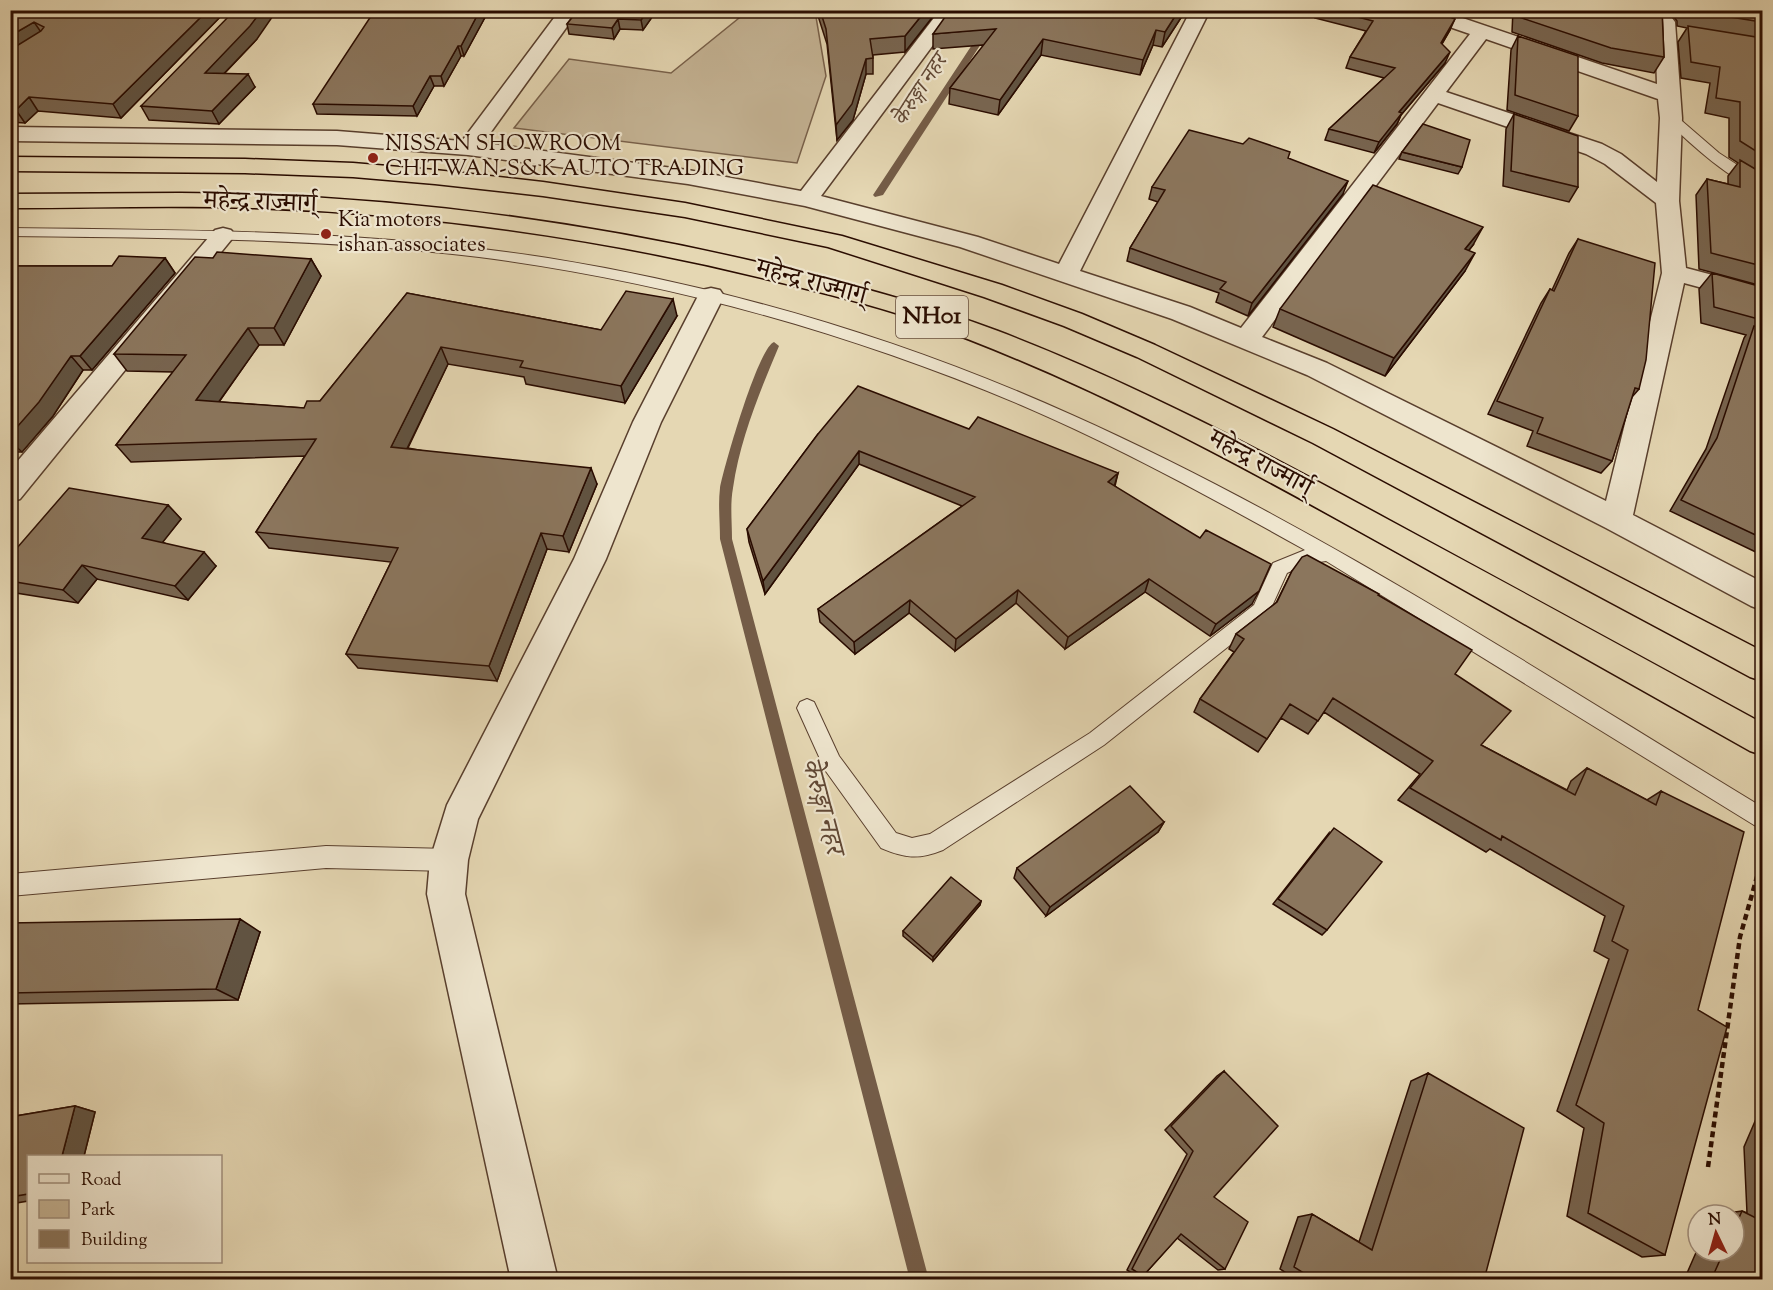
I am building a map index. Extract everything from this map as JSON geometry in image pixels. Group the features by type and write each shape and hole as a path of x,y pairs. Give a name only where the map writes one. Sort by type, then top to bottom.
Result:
{"highway":[{"name":"महेन्द्र राज्मार्ग्","path":"10,164 245,166 353,170 445,178 543,189 685,210 833,241 993,291 1072,320 1146,351 1323,436 1762,668"},
{"name":"महेन्द्र राज्मार्ग्","path":"10,201 282,202 455,216 622,241 698,256 778,274 926,315 1085,378 1252,459 1762,740"}],"street":[{"path":"468,148 570,10"},
{"path":"807,200 950,10"},
{"path":"1066,273 1201,10"},
{"path":"1419,10 1482,31 1670,106"},
{"path":"1617,520 1674,273 1667,201 1670,106 1666,32 1665,22 1656,10"},
{"path":"1246,340 1482,31"},
{"path":"1666,32 1687,35"},
{"path":"1433,94 1480,112 1594,149 1613,159 1667,201"},
{"path":"10,134 127,127 337,138 468,148 688,177 807,200 969,242 1181,313 1317,369 1617,520 1762,597"},
{"path":"10,491 23,460 223,235"},
{"path":"1674,273 1762,296"},
{"path":"535,1280 446,894 449,860 460,817 590,559 647,422 711,296"}],"lane":[{"path":"1670,106 1697,144 1762,186"},
{"path":"10,232 223,235 356,241 480,253 579,268 711,296 844,333 1024,400 1154,461 1329,554 1762,818"},
{"path":"807,708 832,762 889,841 912,848 934,843 1097,739 1261,610 1280,568 1304,557 1329,554"},
{"path":"10,885 326,857 449,860"}],"path":[{"path":"1708,1167 1740,937 1762,859"}],"green space":[{"path":"749,10 815,11 826,76 797,163 514,128 569,59 671,73"}],"building":[{"path":"10,10 208,10 113,104 29,97 16,110 10,110 10,50 44,27 34,22 10,36"},
{"path":"235,10 262,10 250,26 205,73 248,74 212,111 141,106"},
{"path":"375,10 480,10 461,46 458,46 441,76 430,76 413,106 313,104"},
{"path":"578,10 648,10 641,20 618,19 612,28 567,24"},
{"path":"820,10 926,10 905,36 870,39 873,58 866,59 852,104 836,125 826,29"},
{"path":"950,10 1179,10 1165,32 1156,30 1143,60 1043,39 1000,100 950,88 996,29 933,34"},
{"path":"1331,10 1431,10 1455,19 1441,43 1450,52 1399,112 1402,113 1379,142 1329,129 1395,68 1350,57 1373,21"},
{"path":"1520,10 1662,10 1664,57 1611,48 1519,17"},
{"path":"1687,10 1762,10 1762,22"},
{"path":"1688,26 1762,38 1762,155 1740,141 1740,102 1716,98 1720,67 1691,62"},
{"path":"1518,36 1578,56 1578,116 1515,95"},
{"path":"1514,114 1578,136 1578,187 1511,171"},
{"path":"1423,124 1470,140 1462,167 1402,152"},
{"path":"1189,130 1243,144 1249,138 1290,152 1288,158 1348,181 1252,303 1220,289 1226,282 1130,248 1165,190 1152,187"},
{"path":"1740,160 1762,173 1762,266 1711,253 1707,179 1740,187"},
{"path":"1373,185 1483,227 1465,249 1475,253 1394,358 1280,309"},
{"path":"1578,239 1655,263 1646,360 1639,389 1635,388 1612,461 1537,433 1543,418 1497,401 1550,289 1554,291"},
{"path":"217,252 311,259 274,328 248,328 196,400 304,408 307,401 320,401 407,293 601,330 626,291 673,299 621,386 520,367 523,361 441,347 391,447 591,468 563,536 541,533 489,666 346,654 398,548 256,532 316,439 116,445 186,355 114,354 195,257 213,258"},
{"path":"119,256 165,258 80,356 71,356 39,402 10,435 10,266 112,266"},
{"path":"1712,273 1762,287 1762,320 1714,307"},
{"path":"1754,326 1762,328 1762,538 1681,500 1717,438"},
{"path":"858,386 969,429 978,417 1118,473 1108,482 1200,538 1206,530 1271,564 1259,591 1216,624 1149,579 1068,637 1018,590 956,639 910,600 854,642 818,609 975,497 859,451 763,581 747,529 818,434"},
{"path":"69,488 168,505 142,538 204,552 175,586 82,565 63,590 10,581 10,556"},
{"path":"1307,555 1379,594 1472,650 1455,674 1511,711 1481,745 1575,795 1587,768 1656,805 1661,791 1744,832 1698,1010 1727,1027 1665,1255 1588,1213 1604,1123 1576,1105 1628,950 1612,941 1624,906 1502,836 1501,840 1410,788 1433,761 1333,698 1318,721 1290,704 1267,739 1200,699 1244,639 1236,634 1277,602 1292,571 1302,557"},
{"path":"1130,786 1164,822 1050,907 1017,868"},
{"path":"1334,828 1382,862 1327,930 1278,899"},
{"path":"951,877 981,901 933,957 903,931"},
{"path":"240,919 216,989 10,993 10,923"},
{"path":"1224,1071 1278,1126 1214,1197 1248,1222 1225,1269 1181,1234 1143,1276 1132,1269 1193,1151 1171,1126"},
{"path":"1428,1073 1524,1128 1484,1280 1315,1280 1294,1267 1312,1214 1372,1250"},
{"path":"75,1106 62,1155 27,1155 27,1194 10,1197 10,1117"},
{"path":"1746,1213 1762,1221 1762,1280 1715,1280 1712,1278 1719,1263 1746,1263"}],"waterway":[{"name":"केेरुङ्गा नहर","path":"878,195 999,10"},
{"name":"केेरुङ्गा नहर","path":"774,346 759,380 734,452 726,490 726,539 920,1280"}],"place":[{"name":"NISSAN SHOWROOM CHITWAN-S&K AUTO TRADING","path":"373,158"},
{"name":"Kia motors ishan associates","path":"326,234"}]}
